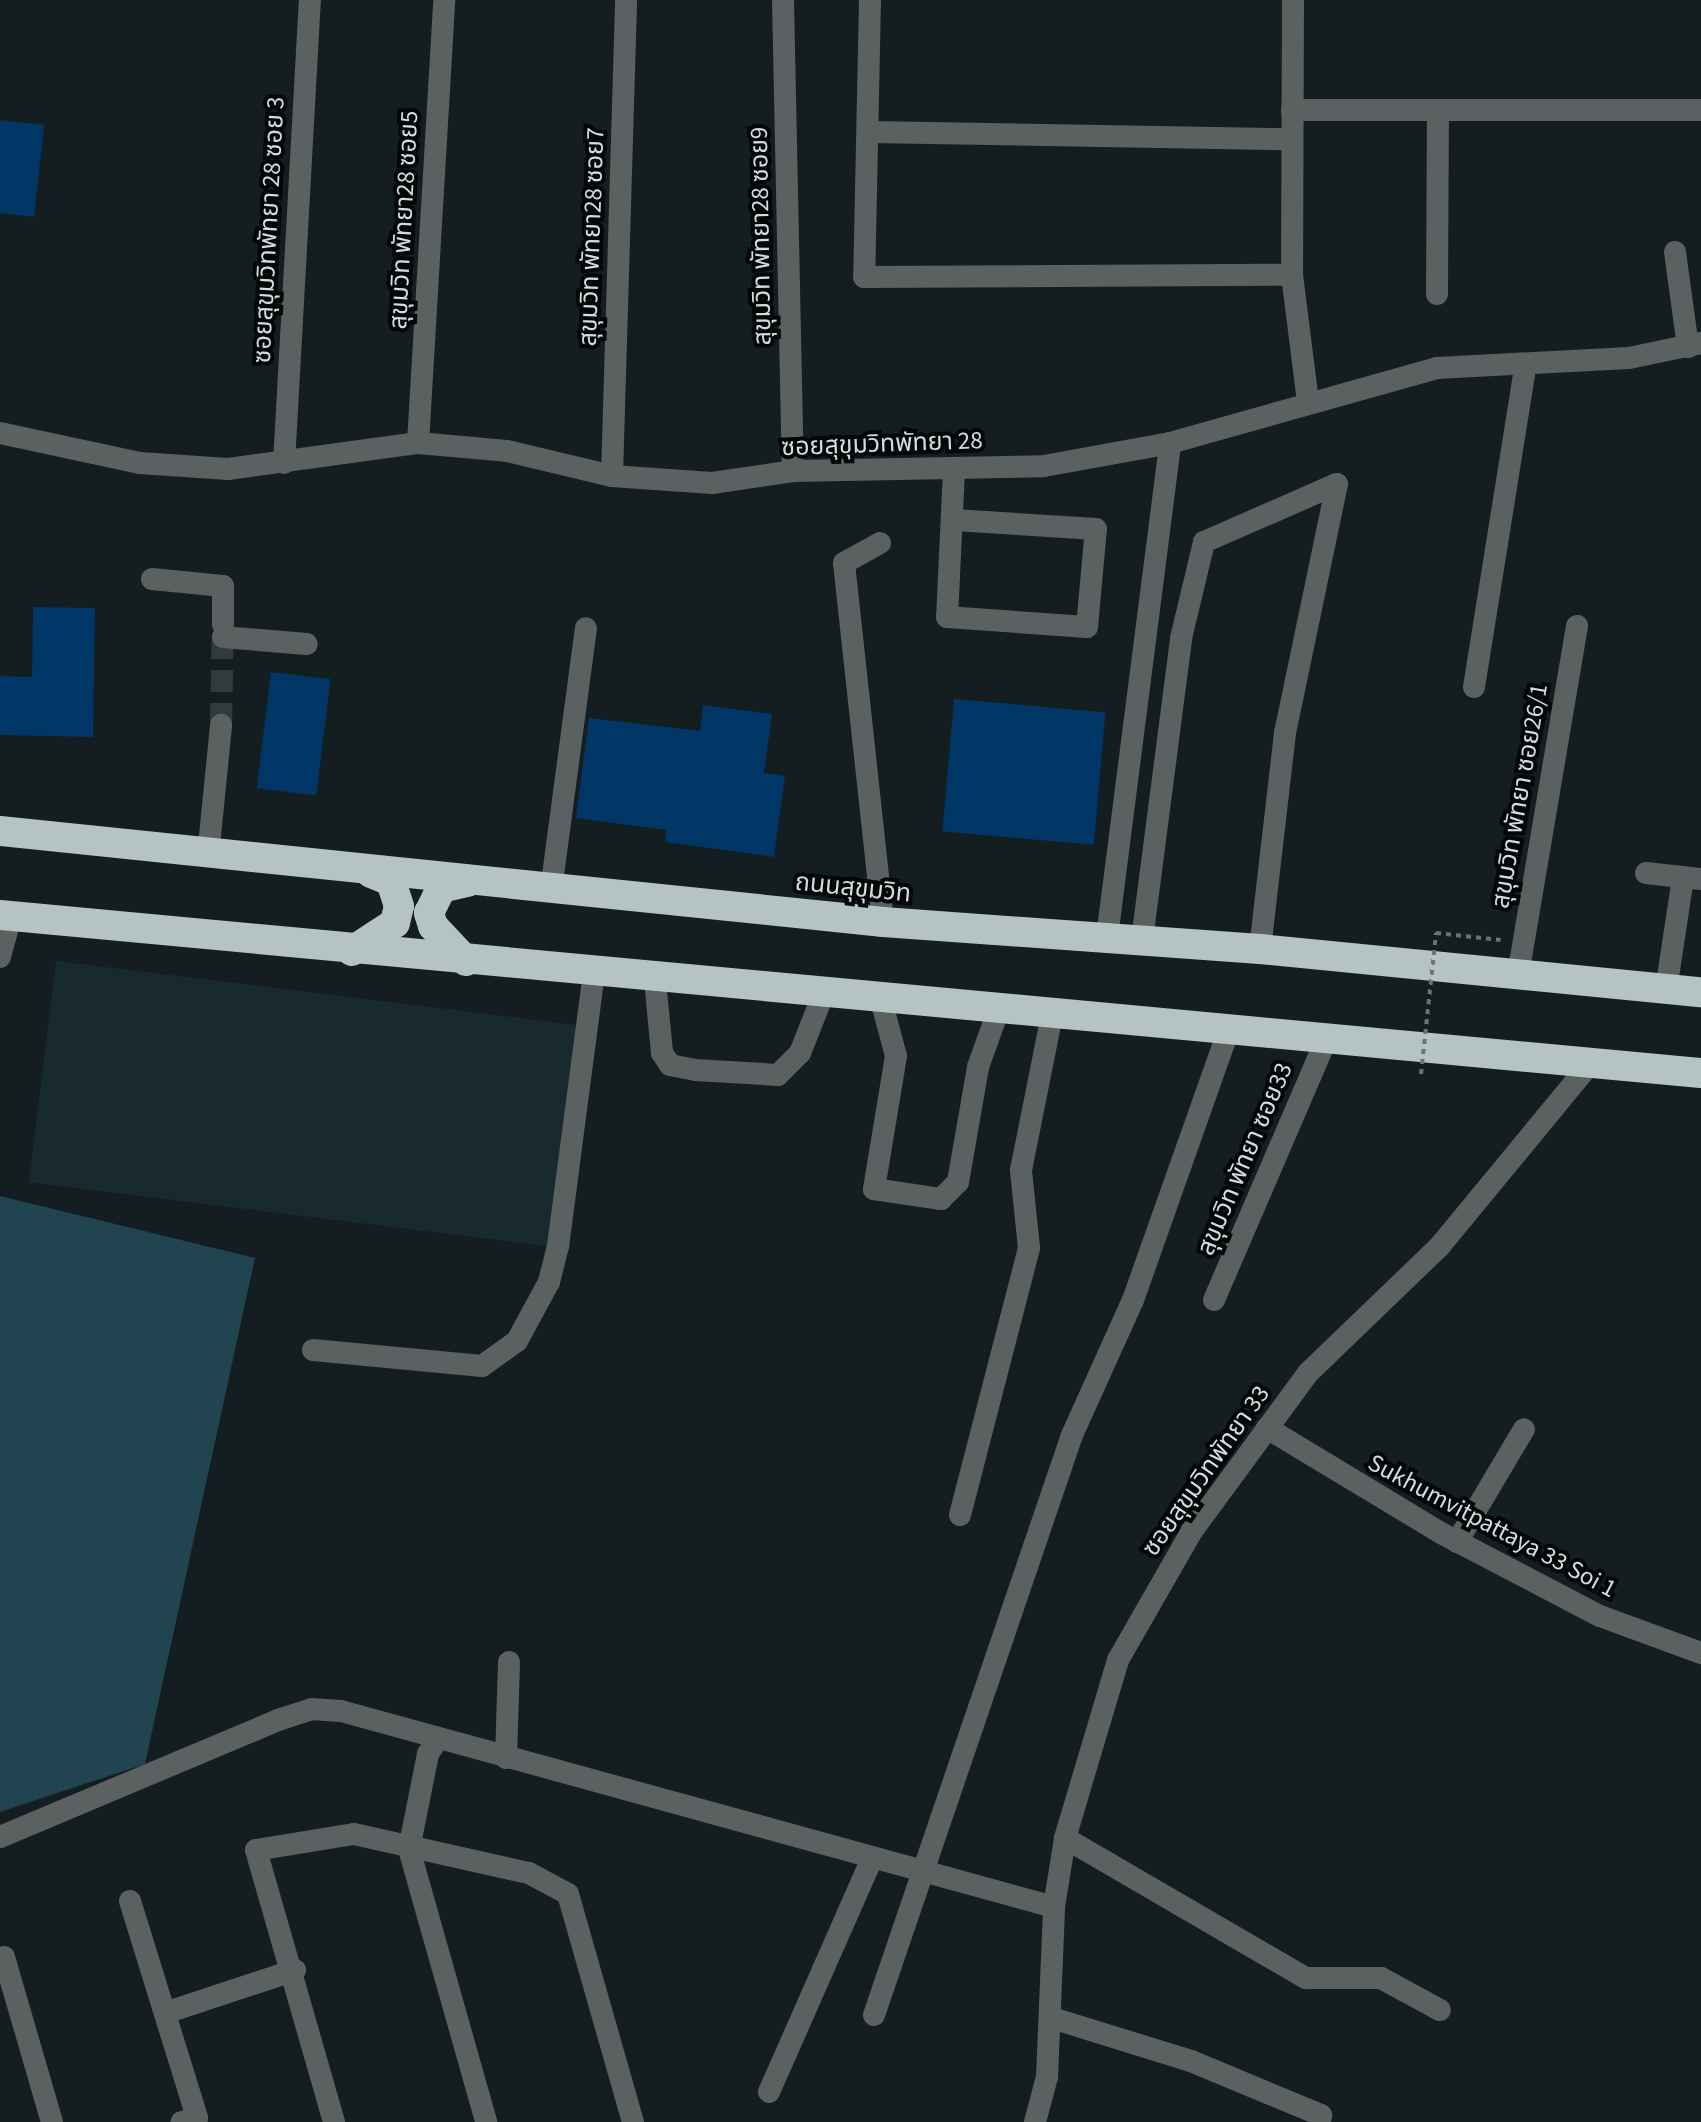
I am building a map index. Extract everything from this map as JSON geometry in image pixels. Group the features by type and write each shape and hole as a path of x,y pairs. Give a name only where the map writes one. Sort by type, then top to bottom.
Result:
{"highway":[{"name":"ถนนสุขุมวิท","path":"0,832 883,922 1260,949 1701,992"},
{"path":"352,951 395,923 399,906 391,881 363,870"},
{"path":"466,961 432,926 429,913 441,888 474,880"},
{"path":"6,916 823,996 1701,1073"}],"street":[{"name":"ซอยสุขุมวิทพัทยา 28 ซอย 3","path":"284,463 310,0"},
{"name":"สุขุมวิท พัทยา28 ซอย5","path":"418,442 444,0"},
{"name":"สุขุมวิท พัทยา28 ซอย7","path":"612,476 626,0"},
{"name":"สุขุมวิท พัทยา28 ซอย9","path":"783,0 793,471"},
{"path":"870,0 864,277 1292,275"},
{"path":"1293,0 1292,275 1308,402"},
{"path":"1292,110 1701,110"},
{"path":"1437,294 1438,110"},
{"path":"870,132 1292,139"},
{"path":"1676,252 1695,345"},
{"name":"ซอยสุขุมวิทพัทยา 28","path":"0,433 140,463 228,469 418,442 507,452 612,476 712,484 793,471 1044,466 1170,444 1437,368 1629,358 1695,345"},
{"path":"1474,687 1526,364"},
{"path":"1107,937 1170,444"},
{"path":"954,470 947,618 1087,627 1096,528 954,520"},
{"path":"1142,940 1181,638 1204,542 1337,484 1285,733 1260,949"},
{"path":"880,543 844,563 883,922"},
{"path":"152,579 222,586 223,630 306,644"},
{"name":"สุขุมวิท พัทยา ซอย26/1","path":"1518,975 1577,626"},
{"path":"551,890 586,628"},
{"path":"208,856 221,725"},
{"path":"1646,873 1692,878 1666,990"},
{"path":"0,958 6,916"},
{"path":"313,1350 482,1366 517,1341 549,1282 558,1246 594,973"},
{"path":"655,980 662,1053 670,1065 696,1070 778,1075 800,1053 823,996"},
{"path":"881,1000 896,1056 874,1189 941,1199 958,1182 978,1067 998,1011"},
{"path":"960,1515 1029,1248 1021,1170 1052,1015"},
{"path":"874,2014 924,1876 970,1723 984,1708 1015,1593 1072,1435 1133,1300 1154,1227 1172,1199 1228,1031"},
{"name":"สุขุมวิท พัทยา ซอย33","path":"1214,1300 1326,1040"},
{"name":"ซอยสุขุมวิทพัทยา 33","path":"1035,2122 1052,2018 1054,1906 1064,1838 1118,1660 1192,1531 1308,1373 1439,1246 1590,1064"},
{"name":"Sukhumvitpattaya 33 Soi 1","path":"1267,1428 1457,1542 1600,1616 1701,1653"},
{"path":"1457,1542 1524,1429"},
{"path":"506,1758 509,1662"},
{"path":"0,1837 311,1710 340,1711 872,1858 924,1876 1054,1906"},
{"path":"438,1739 428,1754 409,1849 486,2122"},
{"path":"334,2122 295,1970 256,1850 354,1834 529,1873 568,1894 633,2122"},
{"path":"1064,1838 1306,1978 1381,1978 1440,2010"},
{"path":"770,2092 872,1858"},
{"path":"130,1901 197,2118 182,2122"},
{"path":"4,1957 52,2122"},
{"path":"165,2013 295,1970"},
{"path":"1052,2018 1191,2062 1321,2115 1320,2122"}],"path":[{"path":"1420,1074 1436,933 1522,942"}],"shaded area":[{"path":"56,961 597,1027 570,1249 29,1182"},
{"path":"0,1196 255,1258 145,1764 0,1812"}],"building":[{"path":"0,120 44,125 34,217 0,213"},
{"path":"33,607 95,608 93,737 0,735 0,676 32,677"},
{"path":"271,672 331,679 316,795 257,788"},
{"path":"954,699 1105,712 1094,845 942,831"},
{"path":"703,705 772,714 764,773 785,776 774,857 665,842 666,830 576,818 589,718 700,731"}],"tunnel":[{"path":"221,725 223,624"}]}
